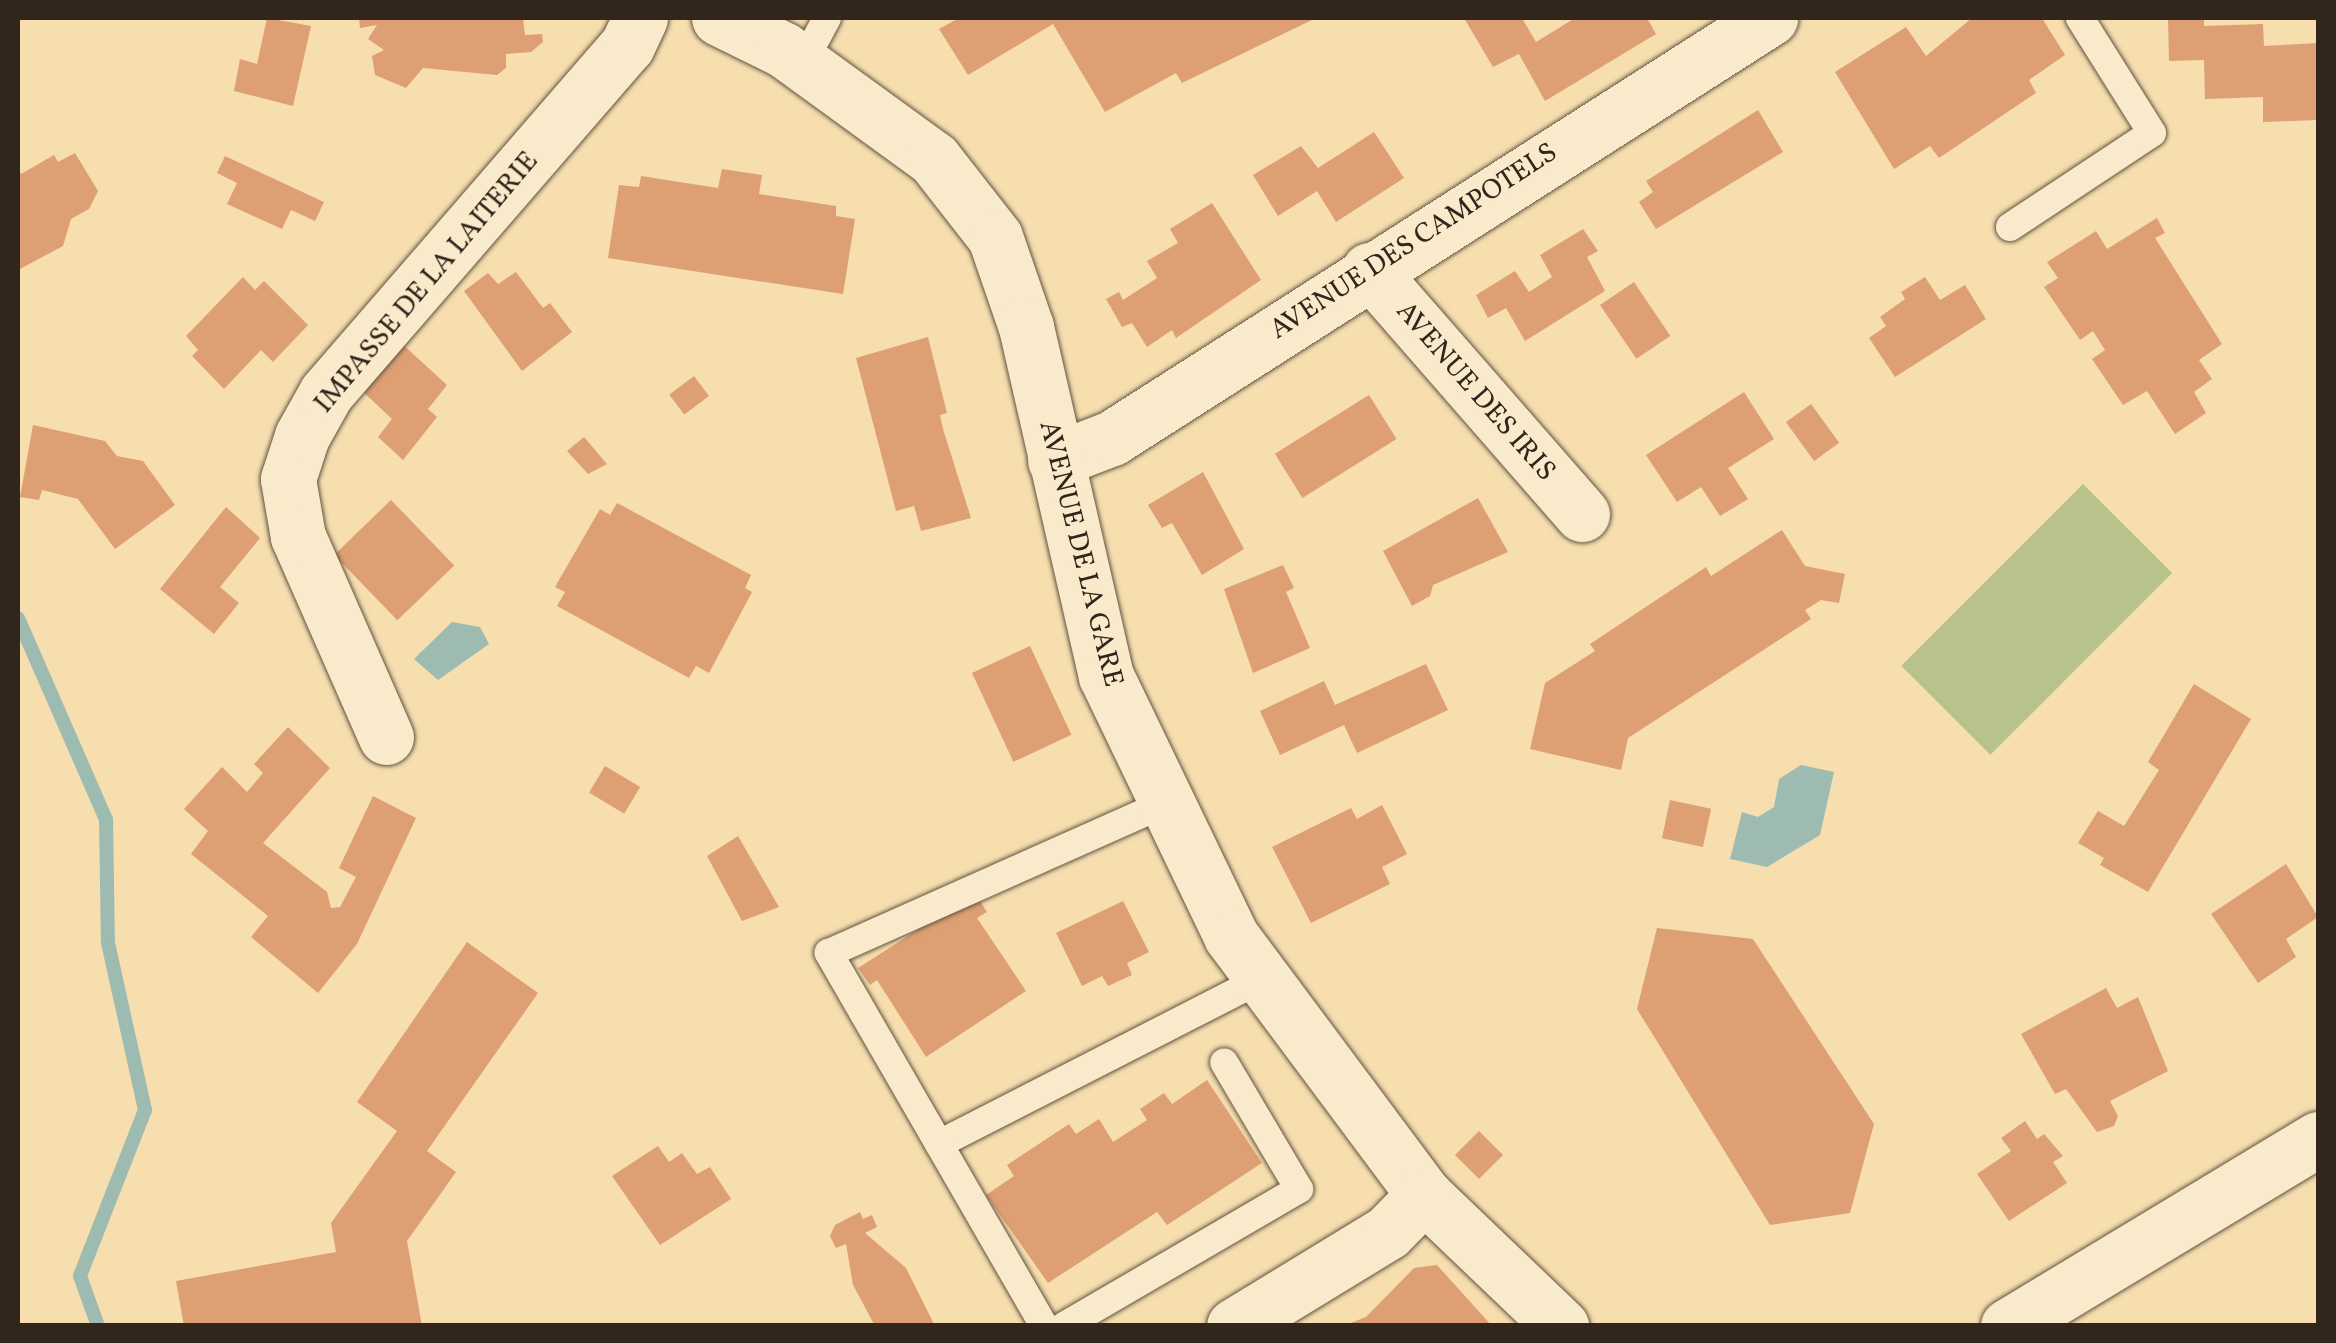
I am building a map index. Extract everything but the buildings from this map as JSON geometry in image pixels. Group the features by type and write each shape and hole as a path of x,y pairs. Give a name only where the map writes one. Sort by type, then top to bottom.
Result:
{"street":[{"name":"IMPASSE DE LA LAITERIE","path":"386,738 298,537 288,480 302,436 326,393 627,46 640,18"},
{"name":"AVENUE DE LA GARE","path":"720,18 815,40 934,159 995,236 1026,327 1106,676 1232,936 1424,1195 1561,1326"},
{"name":"AVENUE DES CAMPOTELS","path":"1055,460 1112,438 1368,270 1770,18"},
{"name":"AVENUE DES IRIS","path":"1368,270 1582,514"},
{"path":"2008,1326 2318,1140"},
{"path":"1234,1326 1388,1232 1424,1195"}],"lane":[{"path":"2010,227 2152,132 2080,18"},
{"path":"1044,1326 829,953 1166,803"},
{"path":"939,1144 1261,979"},
{"path":"1064,1326 1299,1189 1224,1062"}],"green space":[{"path":"2083,484 2172,573 1990,755 1901,666"}],"water":[{"path":"452,622 480,627 489,644 438,680 414,659"},
{"path":"1801,765 1834,772 1820,835 1767,867 1730,859 1742,812 1758,817 1774,807 1779,779"}],"waterway":[{"path":"18,618 106,819 108,943 145,1110 80,1276 98,1326"}]}
